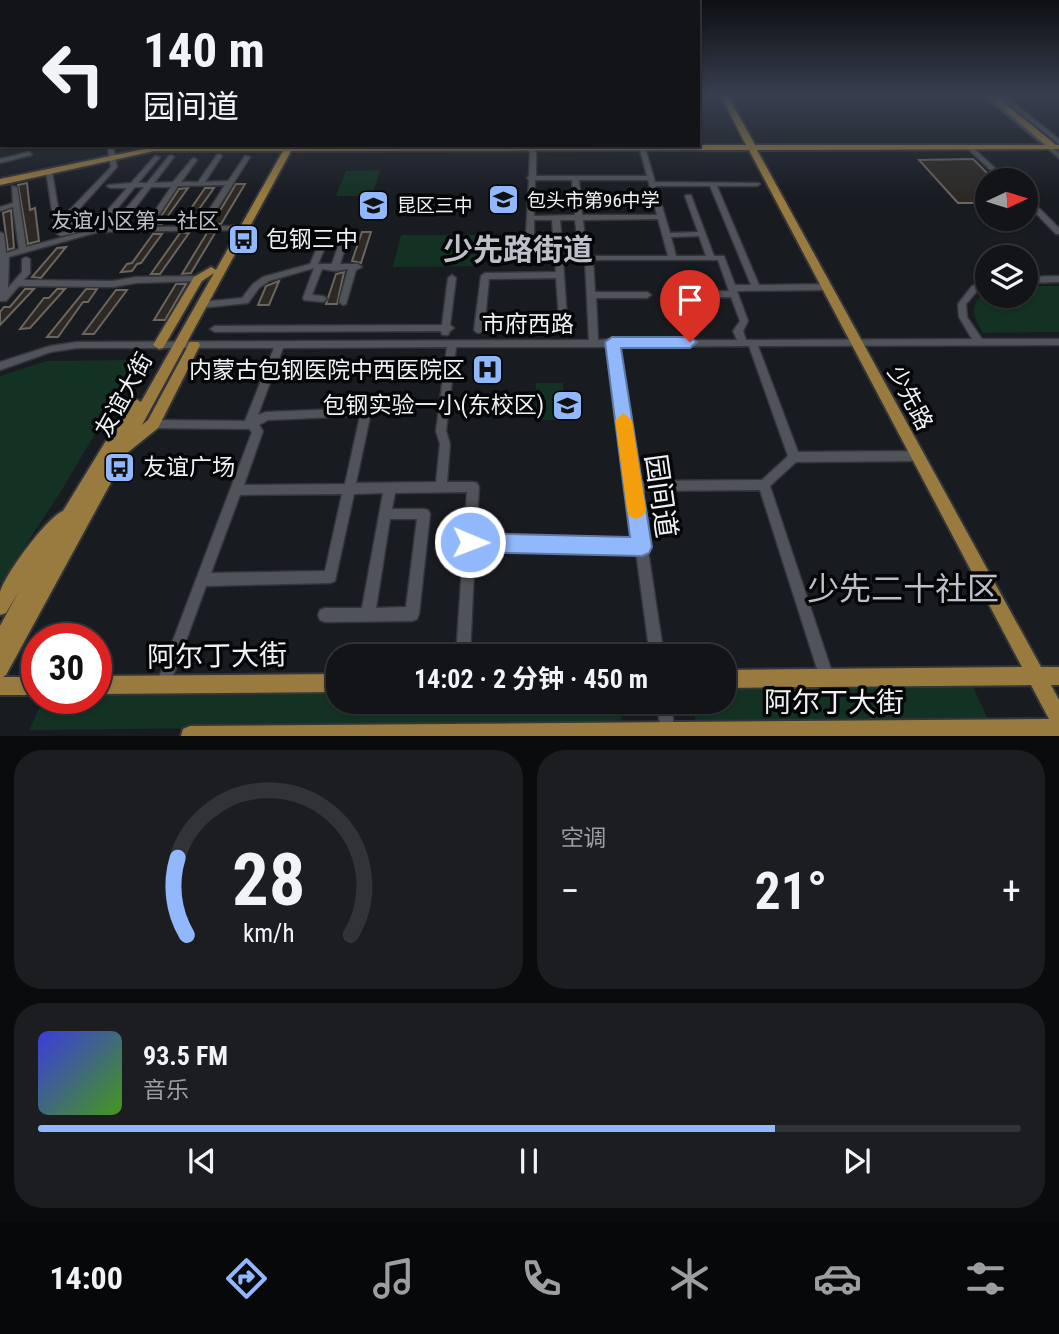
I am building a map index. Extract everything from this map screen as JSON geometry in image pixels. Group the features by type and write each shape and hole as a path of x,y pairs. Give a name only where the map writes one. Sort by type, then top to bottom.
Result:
{"main road":[{"name":"少先路","path":"743,130 1059,719"},
{"path":"1034,130 1056,147"},
{"path":"1037,130 1056,147"},
{"path":"265,189 277,182 283,147"},
{"name":"友谊大街","path":"0,669 119,453 169,345 201,305 265,189 283,147"},
{"path":"0,183 154,149 561,147"},
{"path":"642,147 1056,147"},
{"name":"友谊大街","path":"0,643 71,511 110,450 235,228 276,162"},
{"path":"169,345 198,279 211,270"},
{"path":"119,453 153,424 194,345"},
{"path":"0,607 41,540 71,511"},
{"name":"阿尔丁大街","path":"736,679 1059,676"},
{"name":"阿尔丁大街","path":"112,685 326,683"},
{"path":"0,686 21,686"},
{"name":"阿尔丁大街","path":"190,736 668,734 1059,728"}],"street":[{"path":"969,146 992,168"},
{"path":"59,234 114,167 111,147"},
{"path":"642,147 673,258"},
{"path":"529,148 533,152 530,234"},
{"path":"0,161 29,154"},
{"path":"201,182 219,156"},
{"path":"93,231 158,157"},
{"path":"122,218 151,186 171,157"},
{"path":"187,229 204,223 247,157"},
{"path":"146,229 194,160"},
{"path":"49,171 59,234"},
{"path":"530,178 757,184"},
{"path":"575,178 579,218 593,295 594,342"},
{"path":"110,186 201,182 230,184"},
{"path":"713,184 756,288"},
{"path":"0,234 3,257 2,299 8,296 27,271 14,187"},
{"path":"689,196 711,258"},
{"path":"0,209 16,204"},
{"path":"1038,212 1059,232"},
{"path":"3,257 24,255 59,234 73,231 73,226 81,219 105,215"},
{"path":"530,218 662,217"},
{"path":"556,218 563,319"},
{"path":"59,234 235,228"},
{"path":"335,268 346,233"},
{"path":"323,299 307,298 327,234"},
{"path":"667,235 702,234"},
{"path":"558,258 721,258 744,321 738,331 747,342 794,457"},
{"path":"201,305 245,301 263,280 315,267 356,267 343,302"},
{"path":"479,330 485,276 560,275"},
{"path":"441,487 445,444 441,431 452,278"},
{"path":"19,283 113,284 198,279"},
{"path":"1038,280 1059,279"},
{"path":"681,295 756,288 827,287"},
{"path":"975,288 962,304 963,317 979,342"},
{"path":"593,295 647,295"},
{"path":"215,330 447,328"},
{"name":"市府西路","path":"0,366 61,346 856,340 1059,342"},
{"name":"园间道","path":"612,342 655,644"},
{"path":"249,425 280,344"},
{"path":"153,424 249,425 266,416 366,412 330,577 202,580"},
{"path":"163,684 258,431 249,425"},
{"path":"633,486 764,485 794,457 918,456"},
{"path":"764,485 827,678"},
{"path":"236,489 473,487 464,644"},
{"path":"368,614 390,488"},
{"path":"325,615 412,614 424,514 385,514"},
{"path":"470,542 642,547"},
{"path":"666,714 668,734"}],"green space":[{"path":"380,170 372,196 336,196 346,171"},
{"path":"401,235 483,235 481,266 393,267"},
{"path":"1038,286 1059,286 1059,332 983,333 976,321 974,310 975,305 975,308 1038,308"},
{"path":"133,360 137,363 60,493 0,584 0,376 46,361"},
{"path":"536,383 563,383 565,420 536,420"},
{"path":"973,687 989,721 696,724 694,714 736,714 736,689"},
{"path":"326,692 326,714 621,714 622,724 29,730 36,714 112,714 112,694"}],"building":[{"path":"973,159 982,168 975,168 975,203 958,203 919,160"},
{"path":"27,183 30,210 35,208 39,241 28,244 18,185"},
{"path":"236,184 245,184 221,224 212,224"},
{"path":"188,188 162,224 156,224 179,189"},
{"path":"205,188 214,188 192,219 181,223"},
{"path":"11,210 14,248 8,250 3,213"},
{"path":"362,232 371,232 361,263 352,261"},
{"path":"180,233 189,233 160,274 151,274"},
{"path":"207,233 215,233 191,273 182,274"},
{"path":"153,234 162,234 141,263 132,271 121,272 127,264 132,263"},
{"path":"66,247 41,278 32,277 57,248"},
{"path":"344,272 337,304 326,304 336,274"},
{"path":"279,281 269,305 258,305 266,286"},
{"path":"176,284 186,284 165,320 154,320"},
{"path":"25,289 34,289 0,325 0,312 4,307 10,307"},
{"path":"57,289 65,289 30,328 20,329 44,298 49,298"},
{"path":"86,289 97,289 88,302 83,302 58,337 47,337"},
{"path":"116,290 127,290 94,334 83,334"}],"slow traffic":[{"path":"623,420 636,510"}],"place":[{"name":"包头市第96中学","path":"504,200"},
{"name":"昆区三中","path":"374,205"},
{"name":"包钢三中","path":"243,239"},
{"name":"内蒙古包钢医院中西医院区","path":"488,370"},
{"name":"包钢实验一小(东校区)","path":"567,405"},
{"name":"友谊广场","path":"120,467"}],"district":[{"name":"友谊小区第一社区","path":"135,221"},
{"name":"少先路街道","path":"518,249"},
{"name":"少先二十社区","path":"903,589"}],"route":[{"path":"470,542 642,547 612,342 690,342"}]}
